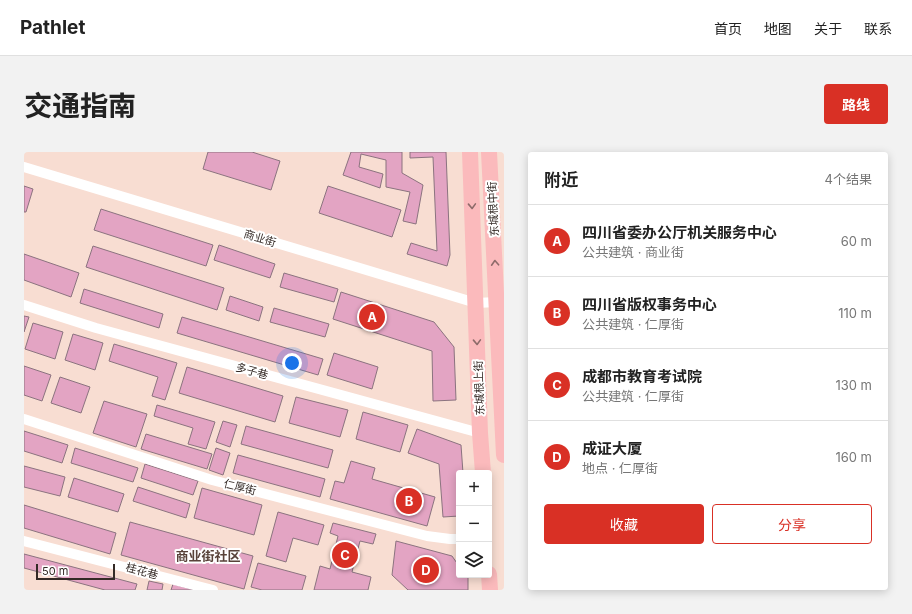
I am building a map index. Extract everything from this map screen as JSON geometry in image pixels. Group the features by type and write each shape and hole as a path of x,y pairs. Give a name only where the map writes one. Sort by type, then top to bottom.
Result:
{"main road":[{"name":"东城根中街","path":"490,158 497,302"},
{"name":"东城根中街","path":"470,160 476,303"},
{"name":"东城根上街","path":"497,302 502,361 504,455"},
{"name":"东城根上街","path":"476,303 480,433 483,470"},
{"path":"489,578 490,590"}],"street":[{"name":"商业街","path":"24,167 476,303 497,302"},
{"name":"多子巷","path":"24,305 96,328 480,433"},
{"name":"仁厚街","path":"24,420 212,480 427,536 456,539"},
{"name":"桂花巷","path":"24,541 213,590"}],"building":[{"path":"208,152 252,152 280,161 271,190 203,169"},
{"path":"351,152 402,152 402,173 423,185 416,224 403,221 410,192 386,187 386,160 361,154 359,167 383,174 380,188 343,175"},
{"path":"410,152 446,152 450,255 447,266 407,254 411,243 437,251 433,157 410,158"},
{"path":"24,186 33,189 26,212 24,212"},
{"path":"328,186 401,210 392,237 319,213"},
{"path":"101,209 213,245 206,266 94,230"},
{"path":"219,245 275,264 270,278 214,260"},
{"path":"93,246 224,288 217,310 86,267"},
{"path":"24,254 79,273 71,297 24,280"},
{"path":"284,273 338,289 334,302 280,287"},
{"path":"84,289 163,314 159,328 80,303"},
{"path":"341,292 434,322 454,347 456,400 433,401 432,351 333,319"},
{"path":"230,296 263,307 259,321 226,310"},
{"path":"274,308 329,324 325,337 270,322"},
{"path":"24,316 29,317 24,332"},
{"path":"182,317 323,359 318,375 177,333"},
{"path":"33,323 63,332 55,359 25,349"},
{"path":"73,334 103,343 95,370 65,360"},
{"path":"114,344 177,363 165,400 152,396 158,377 109,361"},
{"path":"334,353 378,367 372,389 327,375"},
{"path":"24,366 51,375 42,401 24,395"},
{"path":"187,367 283,396 275,422 179,393"},
{"path":"60,377 90,387 81,413 51,403"},
{"path":"296,397 348,410 340,437 289,423"},
{"path":"104,401 147,414 136,447 93,433"},
{"path":"157,405 215,422 206,449 188,444 193,428 154,416"},
{"path":"363,412 408,425 400,452 356,439"},
{"path":"223,421 237,425 230,447 216,442"},
{"path":"246,426 333,450 328,468 241,444"},
{"path":"417,429 461,445 463,470 456,470 456,516 443,517 439,464 408,453"},
{"path":"24,431 68,445 62,463 24,451"},
{"path":"146,434 212,454 207,469 141,449"},
{"path":"75,448 138,468 133,482 71,463"},
{"path":"216,448 230,453 223,475 209,470"},
{"path":"238,455 325,479 320,497 233,473"},
{"path":"351,461 375,468 372,479 435,497 427,526 330,499 335,481 344,483"},
{"path":"145,464 198,481 193,495 141,478"},
{"path":"24,466 65,477 60,496 24,487"},
{"path":"74,478 124,494 118,512 68,497"},
{"path":"138,487 190,504 186,518 133,501"},
{"path":"202,488 262,505 254,535 194,518"},
{"path":"24,505 116,533 110,554 24,528"},
{"path":"278,512 324,525 318,545 293,538 286,562 266,556"},
{"path":"130,522 253,556 244,589 121,555"},
{"path":"333,523 376,534 373,544 360,541 352,572 371,577 368,590 314,590 320,566 330,569 338,536 330,533"},
{"path":"396,541 452,556 456,562 456,578 468,578 468,590 408,590 392,575"},
{"path":"24,554 137,584 135,590 105,590 24,568"},
{"path":"258,563 306,576 302,590 262,590 251,587"},
{"path":"149,581 163,584 162,590 147,590"},
{"path":"173,584 195,590 171,590"}],"place":[{"name":"四川省委办公厅机关服务中心","path":"372,317"},
{"name":"四川省版权事务中心","path":"409,501"},
{"name":"成都市教育考试院","path":"345,555"},
{"name":"成证大厦","path":"426,570"}],"district":[{"name":"商业街社区","path":"208,556"}]}
